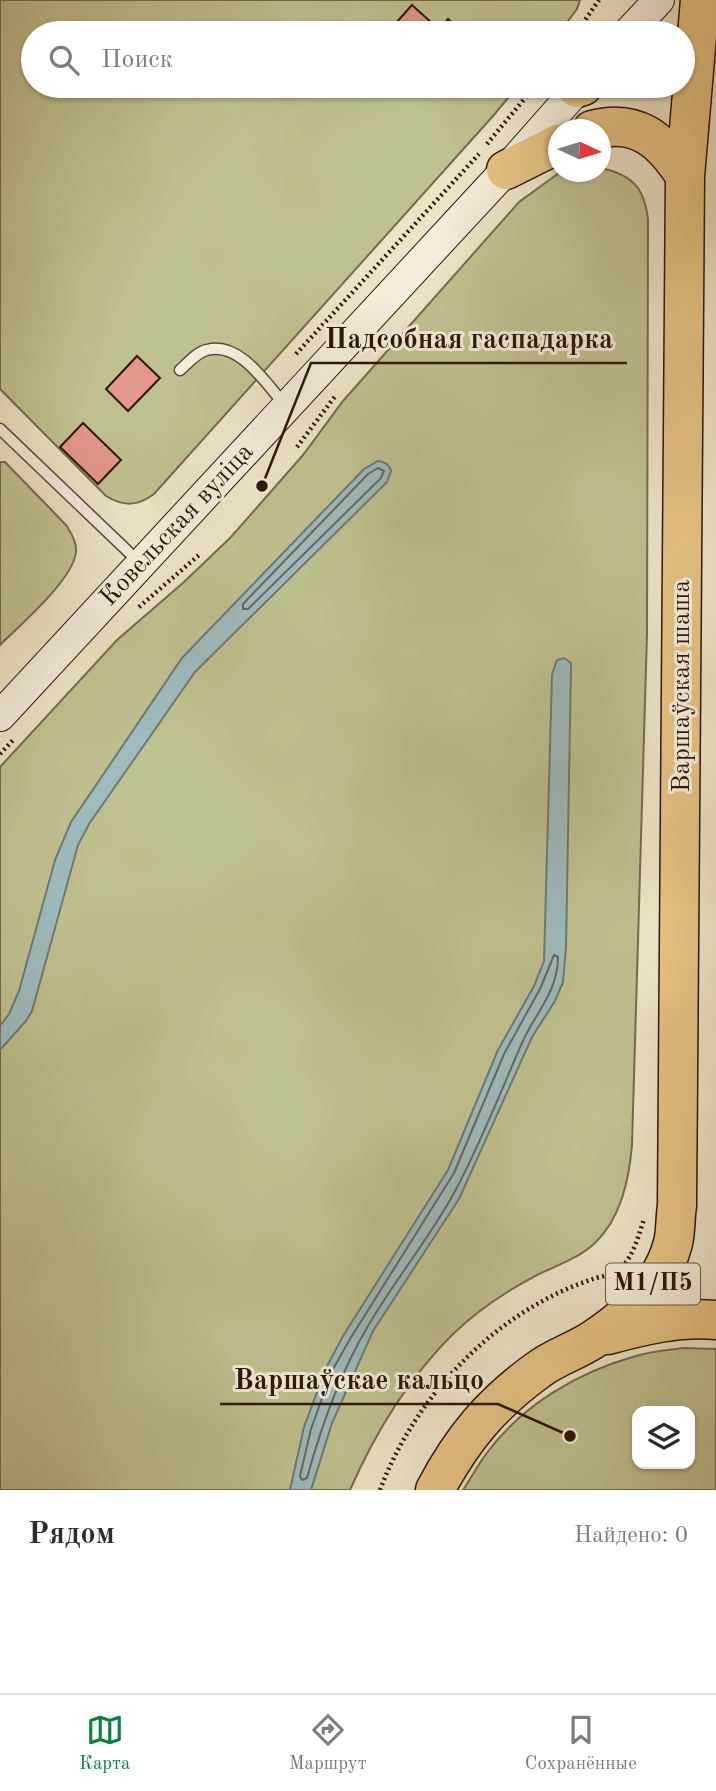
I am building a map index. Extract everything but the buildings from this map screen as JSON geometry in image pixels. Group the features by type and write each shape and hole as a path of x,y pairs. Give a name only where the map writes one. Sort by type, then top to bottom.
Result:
{"highway":[{"name":"Варшаўская шаша","path":"593,1340 642,1301 662,1272 673,1243 677,1206 685,176 698,78 700,0"},
{"path":"611,125 631,128 653,138 670,153 685,176"},
{"path":"506,170 548,149"},
{"name":"Варшаўская шаша","path":"436,1490 454,1454 492,1407 539,1368 593,1340 645,1324 699,1318 716,1320"}],"main road":[{"path":"639,21 659,0"},
{"name":"Ковельская вуліца","path":"0,716 570,98"}],"lane":[{"path":"180,370 206,350 223,349 242,358 286,406"},
{"path":"0,429 140,563"}],"path":[{"path":"584,21 599,0"},
{"path":"510,118 526,98"},
{"path":"380,1490 412,1424 447,1378 478,1347 512,1320 552,1296 617,1272 635,1248 644,1219 645,1205"}],"green space":[{"path":"0,0 580,0 568,21 21,21 21,98 508,98 154,494 142,501 131,504 106,496 0,389"},
{"path":"611,171 635,184 643,199 648,219 647,633 632,1145 622,1198 604,1233 589,1248 505,1294 472,1317 436,1352 394,1408 370,1448 350,1490 0,1490 0,767 117,640 231,537 303,455 343,401 519,202 548,181 611,182"},
{"path":"0,462 5,462 67,526 76,552 66,576 0,645"},
{"path":"684,1348 716,1349 716,1490 463,1490 500,1436 534,1406 593,1371 648,1353"}],"water":[{"path":"378,461 386,464 391,471 387,482 195,672 89,824 78,845 32,1011 0,1050 0,1026 9,1014 19,991 55,860 71,822 182,658 364,469"},
{"path":"564,658 571,663 571,668 566,947 563,982 555,1001 532,1037 459,1199 373,1331 332,1423 311,1490 290,1490 304,1427 326,1368 343,1336 448,1170 498,1050 534,986 544,961 552,675 557,660"}],"place":[{"name":"Падсобная гаспадарка","path":"262,486"},
{"name":"Варшаўскае кальцо","path":"570,1436"}]}
